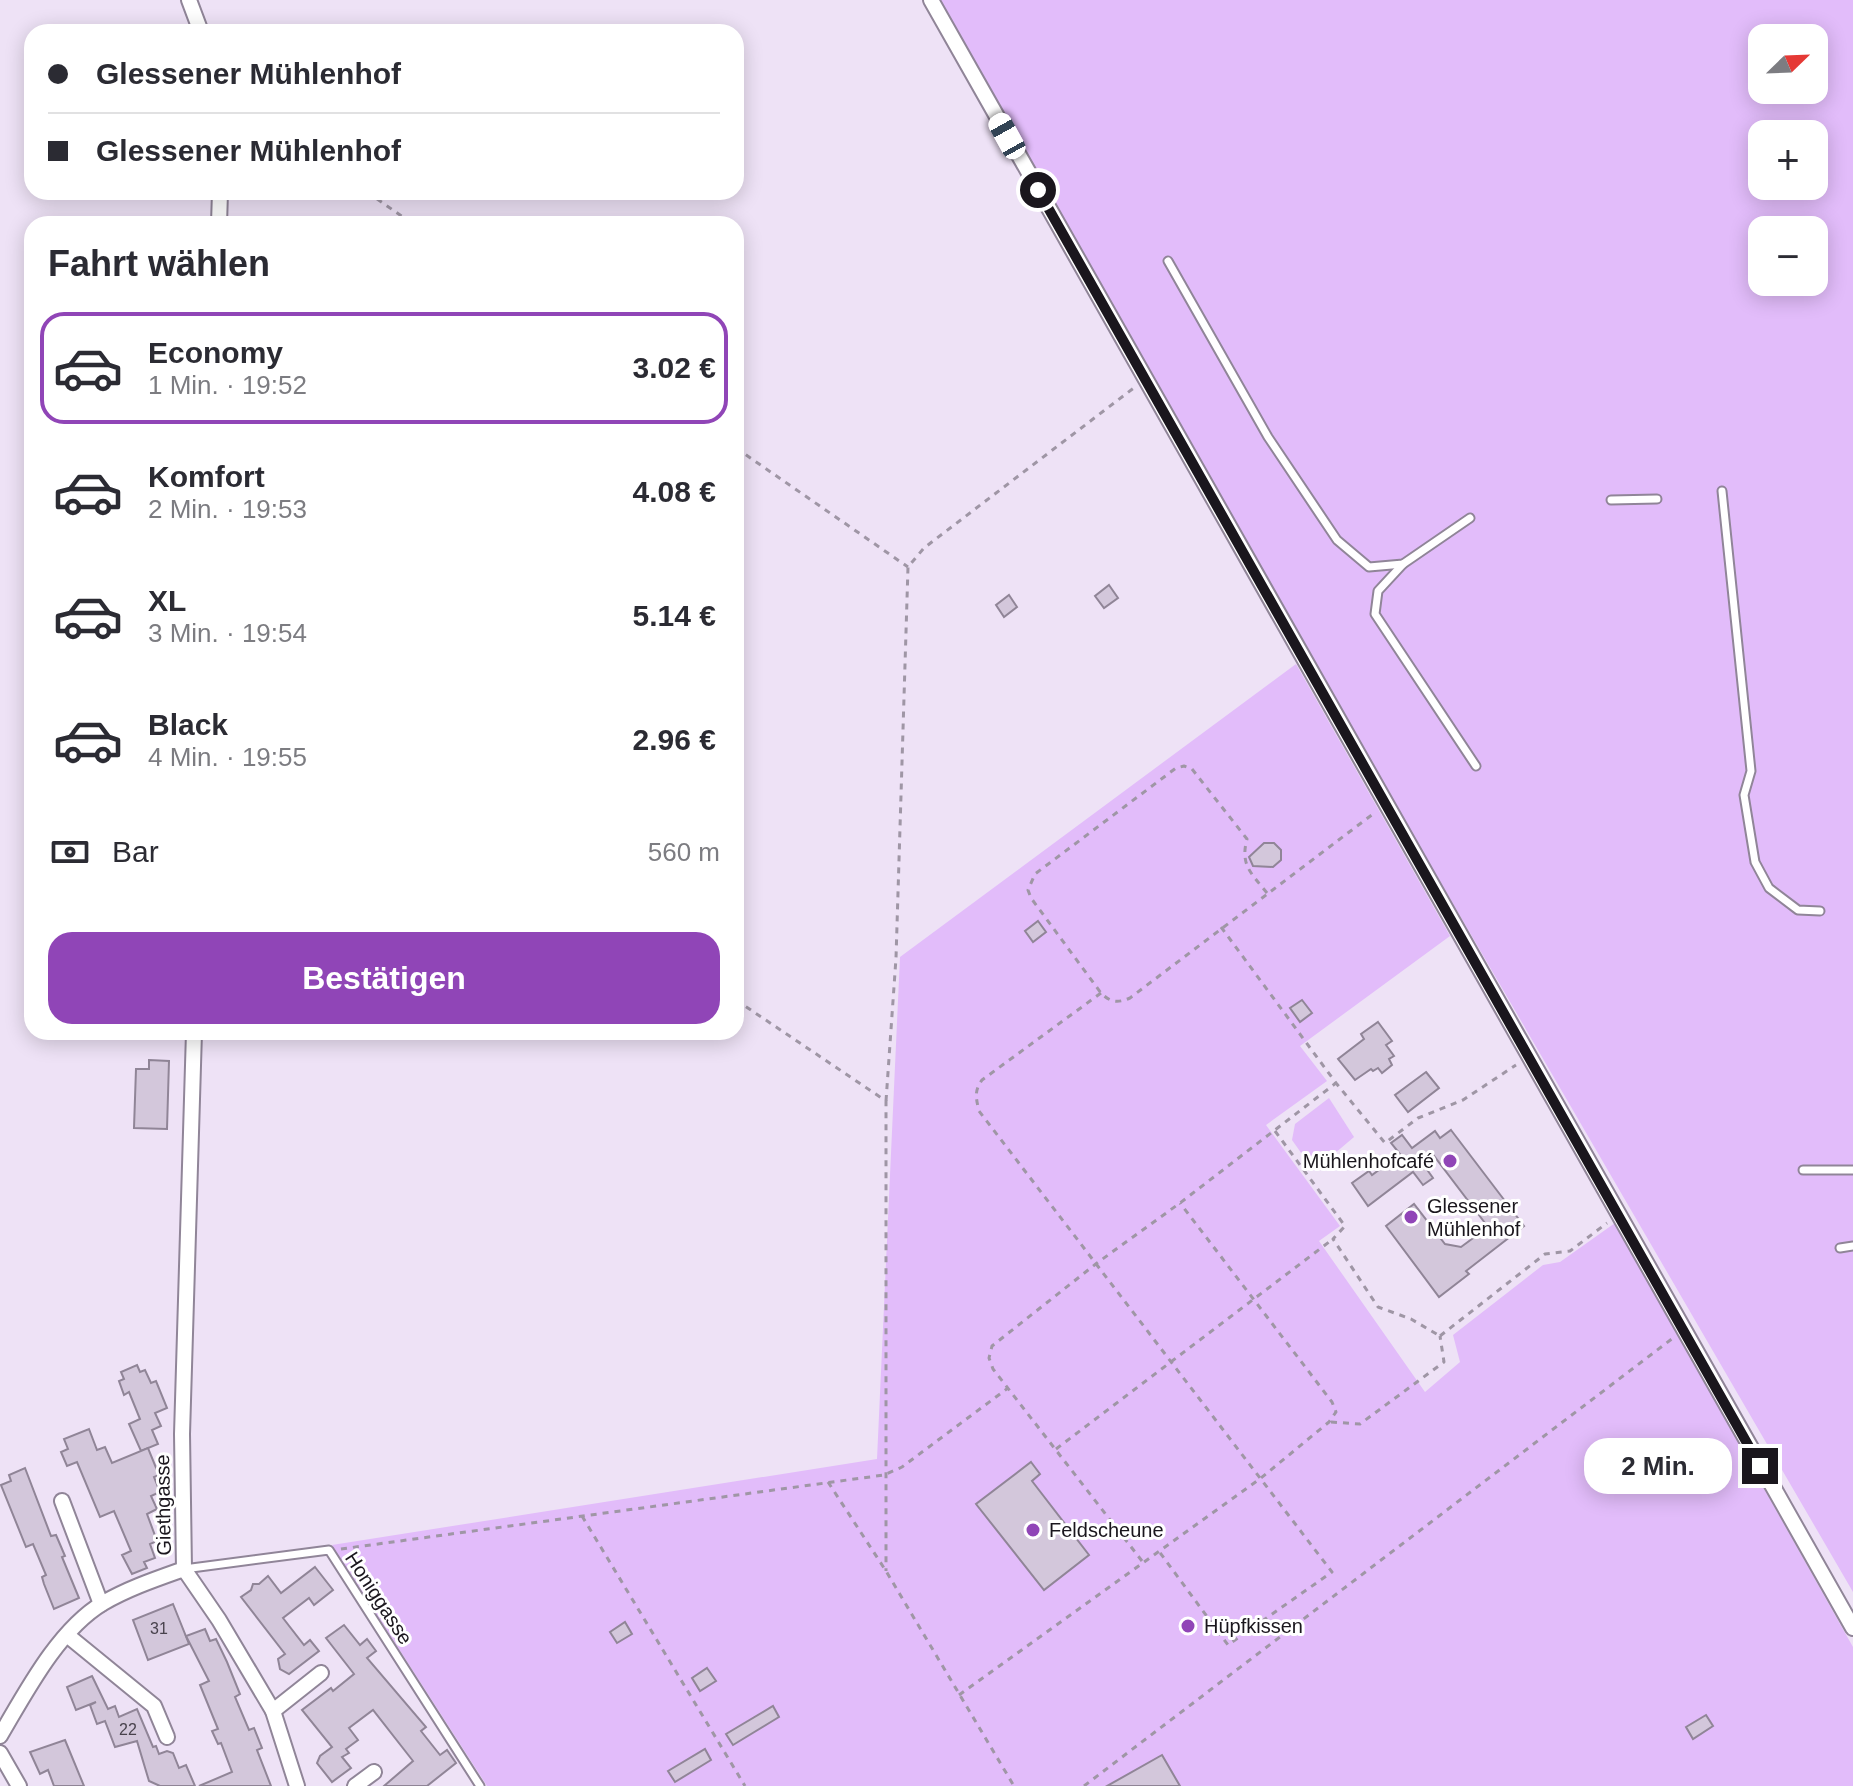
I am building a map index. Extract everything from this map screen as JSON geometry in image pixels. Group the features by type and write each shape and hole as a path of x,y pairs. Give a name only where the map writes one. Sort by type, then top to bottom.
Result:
{"street":[{"path":"189,0 198,24"},
{"path":"931,0 1853,1628"},
{"name":"Giethgasse","path":"194,1040 182,1434 184,1569 219,1620 273,1711 297,1786"},
{"path":"62,1501 101,1604"},
{"path":"0,1736 32,1683 67,1635 101,1604 143,1583 184,1569"},
{"path":"67,1635 154,1706 167,1737"},
{"path":"273,1711 321,1673"},
{"path":"0,1753 19,1786"},
{"path":"355,1786 374,1772"}],"lane":[{"path":"1168,261 1268,437 1337,540 1369,567 1403,564"},
{"path":"1722,491 1751,771 1744,795 1755,862 1769,888 1798,910 1820,911"},
{"path":"1611,500 1657,499"},
{"path":"1470,518 1403,564 1378,591 1375,614 1476,766"},
{"path":"1803,1170 1853,1170"},
{"path":"1840,1248 1853,1246"},
{"name":"Honiggasse","path":"184,1569 329,1550 480,1786"}],"path":[{"path":"378,200 402,216"},
{"path":"886,1571 886,1101 896,958 908,567 924,548 1145,380"},
{"path":"744,454 908,567"},
{"path":"1267,893 1247,869 1243,854 1247,839 1192,769 1184,766 1176,768 1035,874 1028,890 1101,993 1109,1001 1119,1002 1130,998 1385,805"},
{"path":"1221,927 1336,1083 1385,1143 1418,1118 1463,1100 1529,1056"},
{"path":"1101,993 982,1080 975,1097 979,1111 1332,1572 1228,1645 1158,1550"},
{"path":"744,1005 886,1101"},
{"path":"1142,1561 1008,1388 989,1358 992,1346 1336,1083"},
{"path":"1056,1449 1256,1300 1345,1226 1275,1131"},
{"path":"959,1695 1261,1478 1329,1422 1336,1412 1332,1402 1256,1300 1180,1203"},
{"path":"1440,1336 1545,1254 1570,1251 1617,1214"},
{"path":"1333,1239 1378,1307 1411,1319 1440,1336"},
{"path":"1084,1786 1683,1331"},
{"path":"1329,1422 1360,1424 1444,1362 1440,1336"},
{"path":"329,1550 884,1475 902,1467 1008,1388"},
{"path":"828,1482 886,1571 1014,1786"},
{"path":"582,1516 745,1786"}],"shaded area":[{"path":"936,0 1853,0 1853,1592 1309,656"},
{"path":"1296,664 1450,936 1300,1046 1327,1081 1266,1125 1340,1226 1319,1241 1425,1392 1460,1362 1453,1335 1543,1265 1560,1262 1615,1223 1853,1647 1853,1786 487,1786 332,1545 877,1459 900,957"},
{"path":"1329,1098 1354,1137 1314,1171 1292,1140 1295,1124"}],"building":[{"path":"1109,585 1118,598 1104,608 1095,596"},
{"path":"1009,595 1017,607 1004,617 996,605"},
{"path":"1264,843 1274,843 1281,850 1281,860 1273,867 1253,866 1249,857"},
{"path":"1038,921 1046,932 1033,942 1025,931"},
{"path":"1302,1000 1312,1013 1300,1022 1290,1008"},
{"path":"1378,1022 1392,1041 1386,1045 1394,1056 1389,1059 1392,1065 1382,1073 1378,1068 1371,1069 1355,1080 1338,1059 1364,1039 1361,1034"},
{"path":"149,1060 169,1061 167,1129 134,1128 136,1069 149,1069"},
{"path":"1426,1072 1439,1088 1408,1112 1395,1095"},
{"name":"Glessener Mühlenhof","path":"1451,1130 1524,1226 1466,1271 1469,1274 1439,1297 1386,1226 1414,1204 1445,1244 1461,1247 1488,1227 1434,1156 1423,1164 1433,1178 1423,1185 1413,1172 1368,1206 1352,1183 1369,1171 1372,1175 1400,1154 1391,1143 1402,1135 1412,1148 1435,1131 1440,1138"},
{"path":"137,1365 140,1372 145,1370 151,1383 156,1381 167,1408 155,1413 161,1426 152,1430 158,1444 141,1451 129,1424 140,1419 129,1392 124,1395 119,1381 124,1379 121,1372"},
{"path":"89,1429 97,1450 105,1447 112,1463 148,1448 159,1475 154,1477 160,1492 151,1496 157,1509 147,1514 157,1541 150,1544 155,1558 144,1562 147,1568 132,1574 122,1555 131,1551 114,1511 100,1517 77,1462 67,1466 61,1452 68,1449 64,1439"},
{"name":"Feldscheune","path":"1031,1462 1040,1474 1032,1481 1089,1555 1044,1590 976,1504"},
{"path":"25,1468 51,1536 56,1535 65,1556 62,1557 79,1598 54,1609 42,1577 46,1575 33,1544 26,1547 1,1485 11,1481 9,1475"},
{"path":"315,1567 333,1590 314,1605 309,1598 283,1618 304,1645 310,1640 319,1651 289,1674 280,1669 278,1659 285,1654 241,1597 251,1590 253,1584 259,1584 268,1576 281,1593"},
{"path":"173,1604 189,1644 148,1660 133,1620"},
{"path":"625,1622 632,1634 617,1643 610,1632"},
{"path":"344,1625 360,1645 367,1639 376,1651 367,1658 426,1727 421,1731 440,1755 447,1750 456,1763 427,1786 384,1786 413,1761 373,1710 349,1728 358,1740 346,1749 349,1753 342,1757 351,1768 332,1782 317,1763 320,1756 332,1747 302,1710 354,1674 326,1638"},
{"path":"205,1629 210,1641 216,1639 227,1662 240,1694 235,1697 249,1730 254,1728 262,1748 257,1750 271,1786 199,1786 232,1772 221,1743 218,1744 212,1731 218,1729 200,1685 209,1681 186,1636"},
{"path":"707,1668 716,1681 700,1691 692,1678"},
{"path":"92,1676 108,1709 115,1706 119,1717 137,1709 153,1747 156,1746 159,1754 167,1751 173,1753 179,1768 186,1765 195,1786 160,1786 149,1781 137,1741 115,1747 105,1721 97,1724 90,1705 96,1702 76,1710 67,1687"},
{"path":"773,1706 779,1717 733,1745 726,1734"},
{"path":"1706,1715 1713,1726 1693,1739 1686,1727"},
{"path":"65,1740 84,1786 54,1786 48,1770 40,1774 30,1752"},
{"path":"705,1749 711,1760 675,1782 668,1771"},
{"path":"1162,1755 1180,1786 1107,1786"}],"place":[{"name":"Mühlenhofcafé","path":"1450,1161"},
{"name":"Glessener Mühlenhof","path":"1411,1217"},
{"name":"Feldscheune","path":"1033,1530"},
{"name":"Hüpfkissen","path":"1188,1626"}],"route":[{"path":"1038,190 1760,1466"}]}
